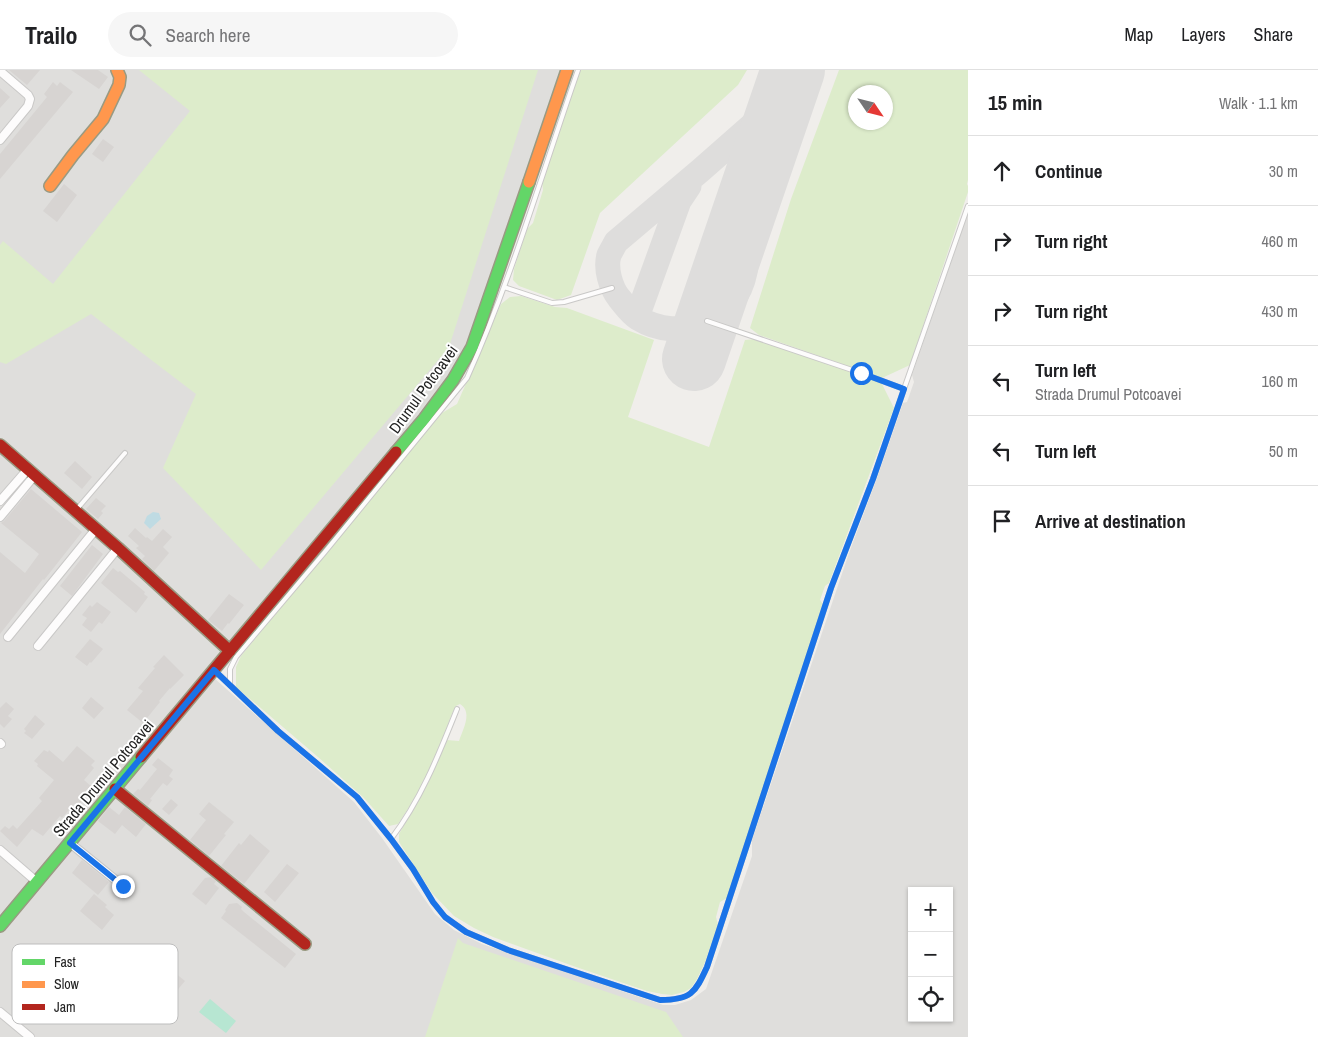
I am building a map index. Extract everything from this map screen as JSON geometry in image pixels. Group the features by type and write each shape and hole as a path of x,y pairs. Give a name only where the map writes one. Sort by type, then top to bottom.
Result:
{"street":[{"path":"50,186 103,119 119,85 120,77 117,70"},
{"name":"Drumul Potcoavei","path":"230,651 424,419 454,380 472,347 567,70"},
{"path":"0,71 28,95 30,99 28,106 0,140"},
{"path":"0,445 118,548 230,651"},
{"path":"0,501 31,472"},
{"path":"0,517 31,472"},
{"path":"8,637 96,529"},
{"path":"38,646 118,548"},
{"name":"Strada Drumul Potcoavei","path":"0,926 230,651"},
{"path":"115,789 305,944"},
{"path":"70,843 123,886"},
{"path":"0,850 36,882"},
{"path":"0,1012 12,1022"},
{"path":"14,1024 30,1037"}],"lane":[{"path":"230,685 230,669 236,658 467,378 504,287 578,70"},
{"path":"214,670 278,731 357,797 413,869 433,902 445,917 466,932 508,950 660,1000 675,1000 689,996 698,986 707,967 831,588 873,479 968,206"},
{"path":"504,287 552,303 564,302 612,288"},
{"path":"707,321 904,389"},
{"path":"76,511 125,453"},
{"path":"391,839 404,822 428,779 457,709"}],"shaded area":[{"path":"0,70 572,70 474,350 220,671 221,673 214,678 354,802 382,838 435,914 454,930 482,944 663,1005 675,1005 691,1000 706,989 752,856 752,840 849,553 903,403 907,402 914,382 912,375 968,213 968,1037 0,1037"}],"green space":[{"path":"139,70 538,70 449,347 261,570 163,468 196,394 91,314 6,364 0,362 0,245 3,241 53,284 190,111"},
{"path":"580,70 747,70 738,85 600,213 571,295 557,300 519,286 513,280 514,269 527,229 533,223 543,190 542,181"},
{"path":"839,70 968,70 968,192 910,365 882,378 759,335 750,328 791,199"},
{"path":"521,296 555,307 567,308 654,340 628,417 709,447 745,340 756,339 881,382 894,408 829,583 825,586 820,600 823,604 727,898 720,902 716,917 718,925 705,962 691,988 672,995 647,991 493,937 454,916 432,893 399,842 399,834 428,783 447,740 459,741 465,726 466,716 464,707 460,704 456,706 449,720 441,745 416,796 398,824 389,826 363,797 236,687 236,667 241,656 437,416 457,404 501,304 510,297"},
{"path":"458,938 463,943 666,1012 683,1037 425,1037"},
{"path":"210,999 236,1021 226,1033 199,1012"}],"water":[{"path":"153,512 159,513 161,519 150,529 144,523 147,516"}],"building":[{"path":"9,70 40,70 27,85"},
{"path":"71,70 98,70 108,77 99,89"},
{"path":"53,82 57,86 60,82 73,92 0,179 0,154 47,97 44,94"},
{"path":"0,88 10,97 0,108"},
{"path":"103,139 114,147 103,162 92,154"},
{"path":"64,184 77,195 57,222 43,211"},
{"path":"75,461 92,477 82,489 64,473"},
{"path":"31,489 82,532 0,634 0,552 25,573 39,554 1,523"},
{"path":"96,498 106,506 101,511 103,513 98,519 86,509"},
{"path":"135,528 152,541 163,529 172,537 163,547 169,553 154,571 142,559 145,556 136,548 139,546 128,536"},
{"path":"92,545 103,554 72,596 60,586"},
{"path":"113,568 118,572 120,571 145,592 144,594 148,597 136,613 101,583"},
{"path":"229,594 244,605 222,631 208,620"},
{"path":"97,602 111,612 102,624 99,622 91,632 82,625 87,618 82,615 90,605 92,607"},
{"path":"90,639 103,649 87,666 75,657"},
{"path":"164,655 184,675 170,688 143,723 127,710 143,691 138,688"},
{"path":"91,697 104,708 94,719 82,708"},
{"path":"6,702 14,709 8,716 12,719 4,728 0,724 0,708"},
{"path":"35,715 45,724 32,739 24,733 26,731 24,729"},
{"path":"77,746 95,761 91,765 94,768 84,780 93,788 89,792 93,795 85,805 82,802 74,804 62,818 60,816 43,836 32,829 17,847 0,831 5,826 9,829 13,825 17,829 42,801 39,798 54,780 37,766 38,764 34,761 44,750 48,752 49,750 63,762"},
{"path":"158,758 173,770 169,776 173,779 167,786 163,783 150,799 152,800 148,806 133,794 138,789 140,790 157,769 152,765"},
{"path":"171,799 178,805 169,815 162,809"},
{"path":"209,802 234,822 209,856 190,840 206,820 199,814"},
{"path":"109,807 119,815 125,807 146,824 136,837 122,825 115,834 98,821"},
{"path":"250,834 270,851 244,884 221,866 239,843 241,845"},
{"path":"82,860 109,882 98,895 72,873"},
{"path":"287,864 299,873 275,902 264,892"},
{"path":"211,877 216,881 214,884 219,888 206,905 192,894 205,878"},
{"path":"94,894 107,905 105,907 114,915 102,930 80,911"},
{"path":"237,903 244,912 296,954 285,968 221,918 229,904"},
{"path":"178,975 185,981 178,989"}],"taxiway":[{"path":"740,226 746,254 745,272 740,289 730,304 718,315 704,323 688,328 671,329 654,325 632,314 614,289 608,272 608,260 616,242 758,120 791,76"},
{"path":"637,317 679,201 689,186"}],"runway":[{"path":"694,359 793,70"}],"traffic: fast":[{"path":"396,452 453,380 472,347 529,182"},
{"path":"0,926 141,757"}],"traffic: slow":[{"path":"50,186 103,119 119,85 120,77 117,70"},
{"path":"529,182 567,70"}],"traffic: jam":[{"path":"0,445 118,548 230,651"},
{"path":"141,757 396,452"},
{"path":"115,789 305,944"}],"route":[{"path":"123,886 70,843 214,670 278,731 357,797 413,869 433,902 445,917 466,932 508,950 660,1000 675,1000 689,996 698,986 707,967 831,588 873,479 904,389 861,373"}]}
